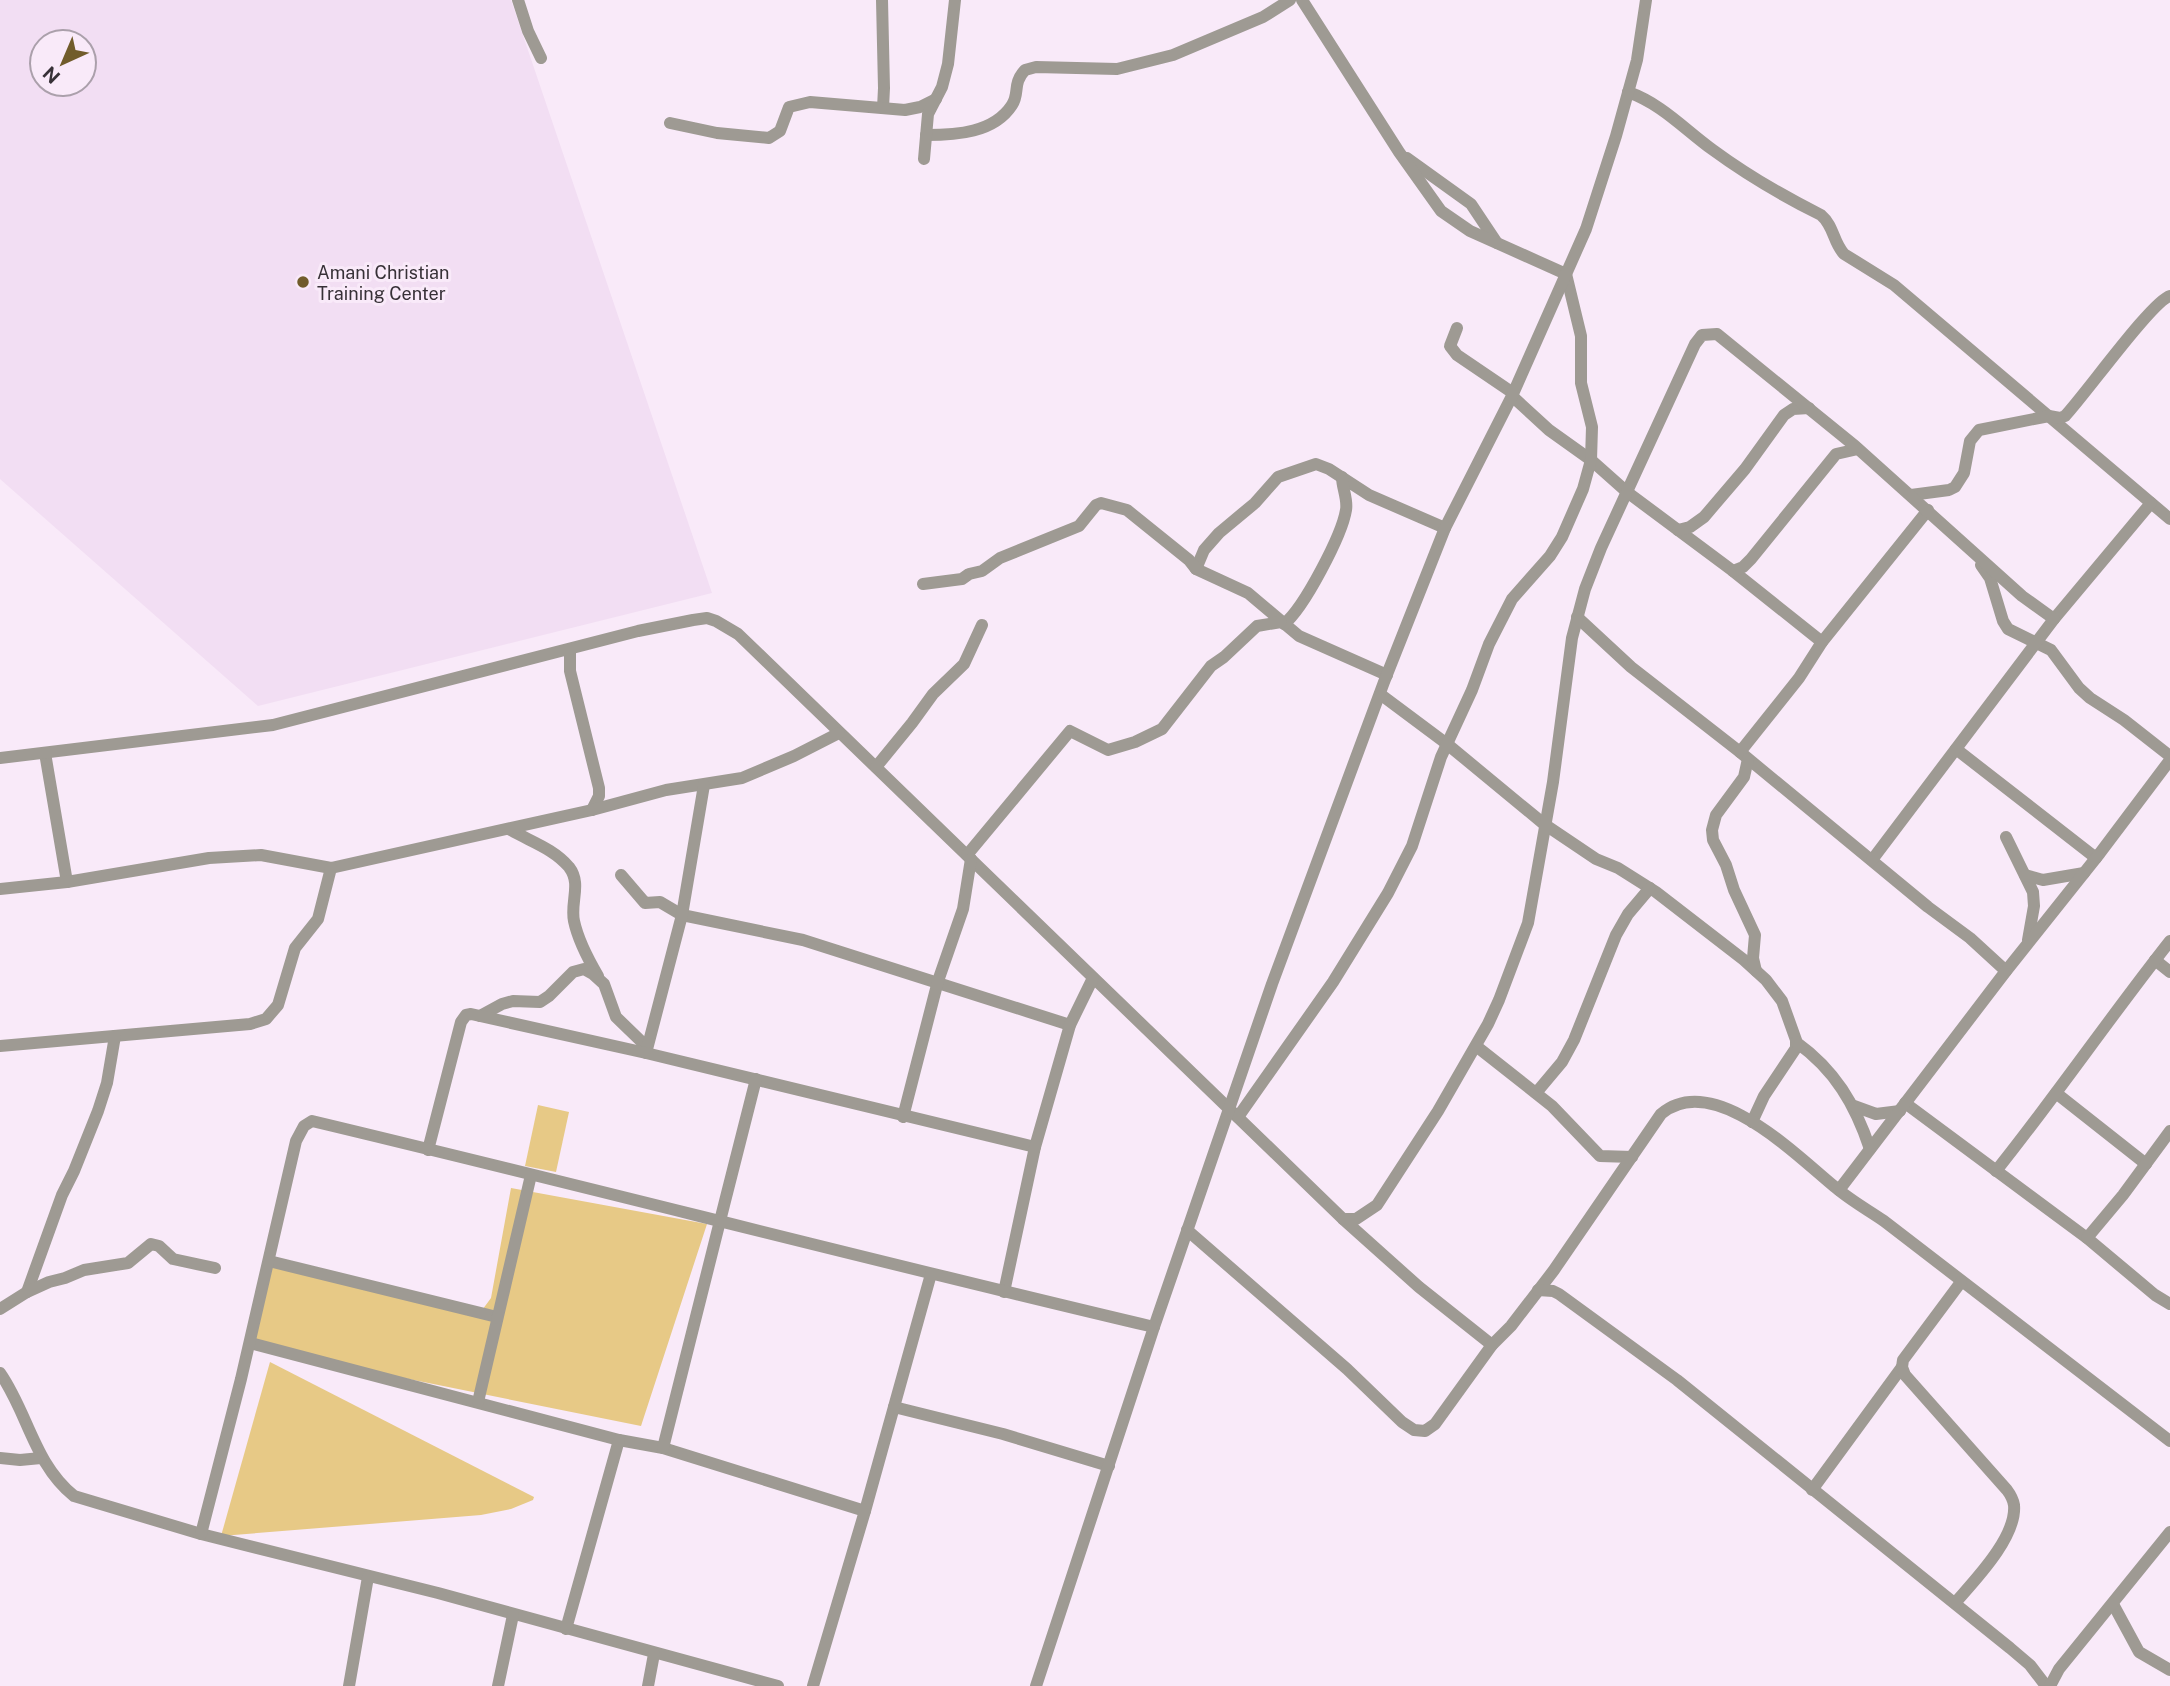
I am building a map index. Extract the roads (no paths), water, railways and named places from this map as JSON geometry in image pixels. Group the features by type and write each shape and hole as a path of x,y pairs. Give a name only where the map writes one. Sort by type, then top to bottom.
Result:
{"street":[{"path":"519,0 528,31 541,58"},
{"path":"882,0 883,108"},
{"path":"924,159 928,114 942,86 948,64 955,0"},
{"path":"926,135 970,132 999,118 1012,106 1016,85 1025,70 1036,67 1117,69 1173,55 1254,21 1290,0"},
{"path":"1302,0 1399,152 1441,211 1456,223 1566,274"},
{"path":"1036,1686 1187,1230 1234,1114 1272,984 1387,675 1445,528 1513,394 1586,229 1637,60 1646,0"},
{"path":"1628,92 1655,104 1730,162 1821,215 1829,222 1838,247 1844,254 1894,285 2170,519"},
{"path":"670,123 717,133 769,138 780,131 789,107 797,103 905,110 920,107 936,99"},
{"path":"1399,152 1471,204 1497,243"},
{"path":"1234,1114 1333,982 1388,893 1412,846 1429,790 1489,644 1512,599 1550,556 1569,523 1591,460 1592,427 1581,383 1581,335 1566,274"},
{"path":"1911,495 1955,487 1964,473 1970,441 1979,430 2049,416 2065,416 2150,312 2164,298 2170,296"},
{"path":"1457,328 1451,341 1452,349 1486,377 1513,394 1549,430 1591,460 1627,492 1822,642"},
{"path":"1343,1219 1364,1216 1377,1205 1476,1046 1499,1000 1528,923 1553,782 1568,662 1577,617 1601,548 1678,378 1702,335 1717,334 1809,408 1928,510 2022,596 2054,619"},
{"path":"1678,530 1697,523 1704,517 1745,470 1784,415 1793,409 1809,408"},
{"path":"1733,571 1751,559 1836,454 1858,449"},
{"path":"1196,569 1204,550 1219,533 1255,503 1283,474 1316,464 1369,495 1445,528"},
{"path":"903,1117 938,981 963,909 969,857 1070,731 1108,750 1157,733 1211,666 1257,626 1282,623 1304,601 1345,515 1342,477"},
{"path":"923,584 962,579 969,573 982,571 1000,558 1079,526 1096,505 1101,503 1127,510 1196,569 1243,590 1282,623 1309,641 1387,675"},
{"path":"1872,860 2036,642 2151,503"},
{"path":"1756,972 1753,958 1755,935 1713,840 1712,830 1716,815 1744,777 1744,755 1822,642 1928,510"},
{"path":"1839,1190 2170,758 2124,720 2090,698 2079,688 2055,655 2036,642 2008,629 1990,578 1971,550"},
{"path":"1577,617 1631,667 1970,938 2006,971"},
{"path":"0,758 274,724 638,631 707,618 723,624 738,634 1343,1219 1419,1287 1492,1345"},
{"path":"876,767 933,694 964,664 982,625"},
{"path":"570,649 570,671 599,788 599,796 592,810"},
{"path":"1380,694 1447,744 1544,824 1596,859 1618,867 1650,888 1756,972 1782,1001 1796,1048 1764,1096 1752,1122"},
{"path":"0,889 67,882 209,858 261,855 331,868 592,810 666,790 742,778 761,772 839,733"},
{"path":"1956,749 2096,858"},
{"path":"45,753 67,882"},
{"path":"647,1050 682,915 704,785"},
{"path":"509,829 549,849 571,869 576,893 573,914 576,930 599,979"},
{"path":"2006,836 2034,900 2027,944"},
{"path":"0,1046 250,1024 266,1019 278,1005 295,948 318,919 331,868"},
{"path":"2025,875 2043,880 2084,873"},
{"path":"621,874 645,903 660,902 682,915 803,940 1070,1025"},
{"path":"1536,1093 1562,1062 1574,1040 1616,935 1628,914 1650,888"},
{"path":"1996,1171 2170,941"},
{"path":"2155,960 2170,972"},
{"path":"480,1016 513,1001 540,1002 578,970 584,970 604,984 618,1021 647,1050"},
{"path":"1004,1292 1035,1147 1070,1025 1093,978"},
{"path":"428,1150 461,1022 468,1014 647,1050 903,1117 1035,1147"},
{"path":"27,1292 62,1195 98,1111 107,1083 115,1036"},
{"path":"1796,1042 1808,1050 1840,1085 1854,1106 1870,1149"},
{"path":"1476,1046 1569,1122 1600,1156 1632,1157"},
{"path":"663,1448 756,1079"},
{"path":"2056,1093 2146,1164"},
{"path":"1187,1230 1348,1369 1391,1413 1414,1430 1425,1431 1435,1424 1492,1345 1511,1326 1553,1270 1661,1114 1692,1101 1724,1107 1752,1122 1784,1145 1839,1190 1884,1221 2170,1441"},
{"path":"1854,1106 1876,1114 1903,1107 2087,1238 2155,1295 2170,1304"},
{"path":"201,1534 250,1343 296,1140 312,1121 1154,1327"},
{"path":"2087,1238 2170,1130"},
{"path":"478,1402 531,1175"},
{"path":"0,1309 27,1292 84,1270 128,1263 151,1244 159,1246 173,1259 215,1268"},
{"path":"269,1261 497,1317"},
{"path":"1553,1270 1558,1293"},
{"path":"813,1686 865,1511 930,1273"},
{"path":"1812,1490 1961,1282"},
{"path":"1538,1290 1558,1293 1676,1380 1955,1603 2030,1665 2048,1686 2170,1532"},
{"path":"250,1343 619,1440 663,1448 865,1511"},
{"path":"1902,1367 1905,1375 2007,1490 2014,1505 2012,1522 2006,1536 1983,1570 1955,1603"},
{"path":"0,1373 41,1458 62,1486 74,1496 201,1534 438,1593 778,1686"},
{"path":"894,1407 1003,1434 1109,1466"},
{"path":"566,1629 619,1440"},
{"path":"0,1458 41,1458"},
{"path":"349,1686 368,1577"},
{"path":"2113,1604 2139,1652 2170,1670"},
{"path":"498,1686 513,1615"},
{"path":"648,1686 654,1654"}],"place":[{"name":"Amani Christian Training Center","path":"303,282"}]}
